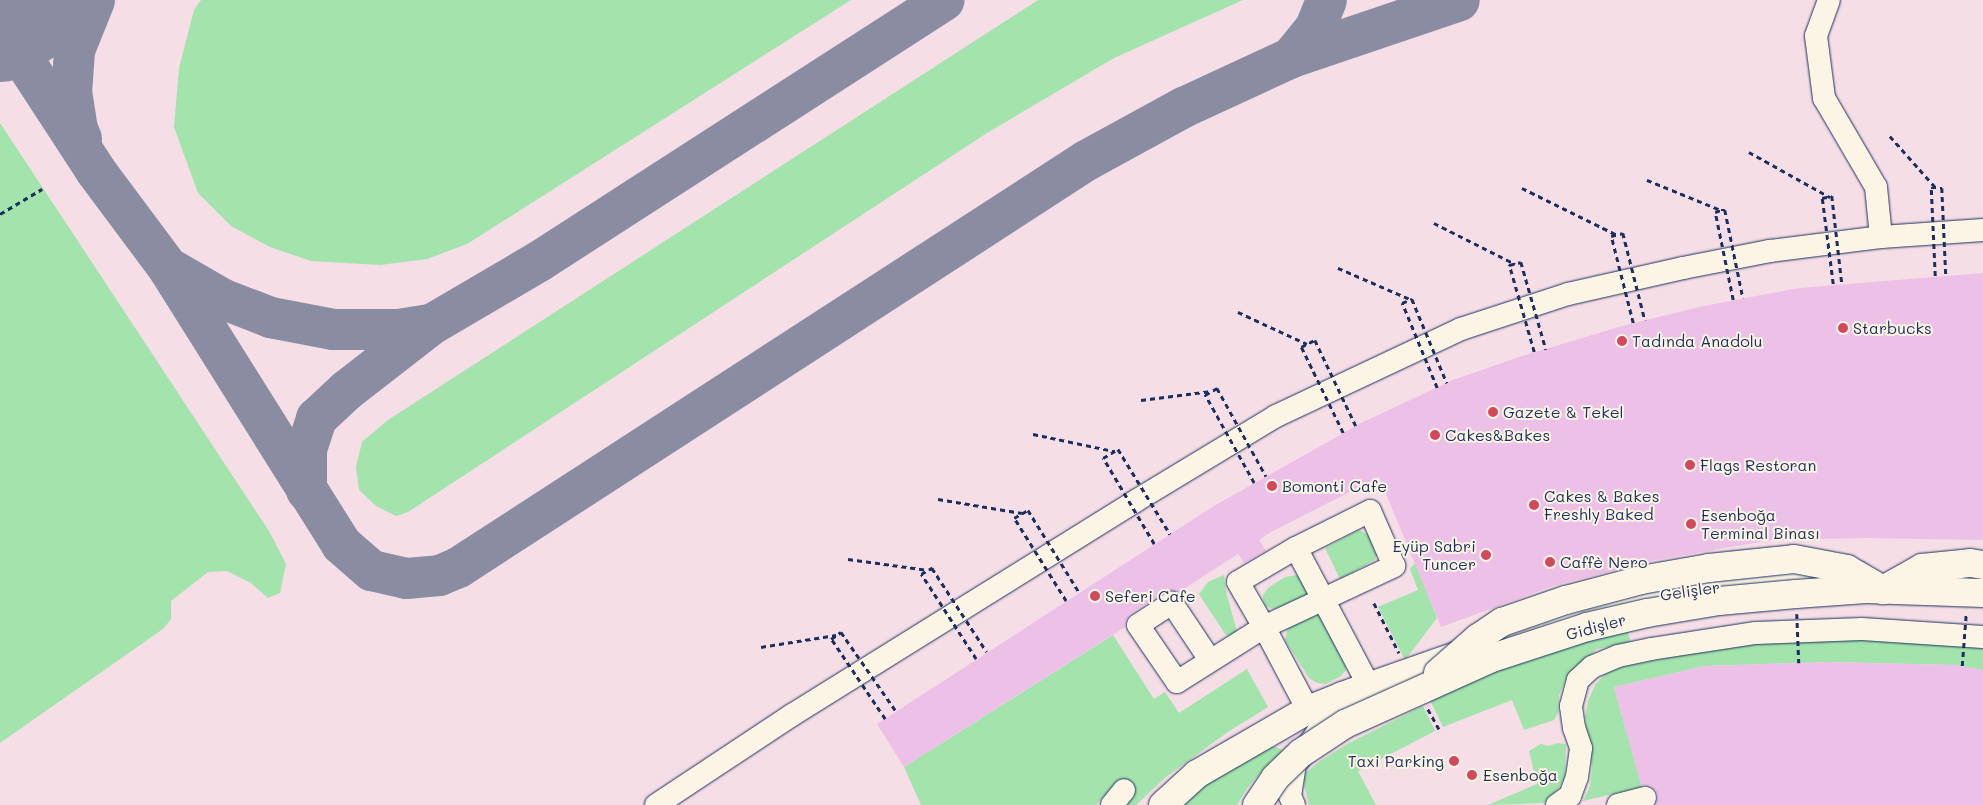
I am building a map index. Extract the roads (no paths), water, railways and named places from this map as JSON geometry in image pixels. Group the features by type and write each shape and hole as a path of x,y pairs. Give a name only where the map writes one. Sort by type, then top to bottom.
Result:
{"highway":[{"path":"1257,805 1275,778 1301,752 1345,724 1390,705 1432,678 1478,638 1502,622 1566,600 1641,580 1709,568 1794,559 1847,569 1883,590 1983,593"},
{"path":"1883,590 1922,568 1970,563 1983,565"},
{"name":"Gelişler","path":"1163,805 1197,774 1308,710 1408,672 1593,608 1692,588 1845,576 1983,579"}],"lane":[{"path":"1829,0 1816,36 1824,98 1876,187 1881,237"},
{"path":"656,805 792,715 1276,416 1461,329 1568,294 1770,251 1881,237 1983,230"},
{"path":"1210,660 1264,627 1394,566 1370,511 1296,548 1238,582 1264,627 1308,710"},
{"path":"1296,548 1369,686"},
{"path":"1557,805 1570,796 1577,777 1581,748 1574,728 1571,706 1578,680 1592,667 1618,656 1756,633 1862,629 1983,637"},
{"path":"1294,805 1290,796 1295,765 1342,696"},
{"path":"1268,805 1275,778"},
{"path":"1618,805 1644,798"}],"place":[{"name":"Starbucks","path":"1843,328"},
{"name":"Tadında Anadolu","path":"1622,341"},
{"name":"Gazete & Tekel","path":"1493,412"},
{"name":"Cakes&Bakes","path":"1435,435"},
{"name":"Flags Restoran","path":"1690,465"},
{"name":"Bomonti Cafe","path":"1272,486"},
{"name":"Cakes & Bakes Freshly Baked","path":"1534,505"},
{"name":"Esenboğa Terminal Binası","path":"1691,524"},
{"name":"Eyüp Sabri Tuncer","path":"1486,555"},
{"name":"Caffè Nero","path":"1550,562"},
{"name":"Seferi Cafe","path":"1095,596"},
{"name":"Taxi Parking","path":"1454,761"},
{"name":"Esenboğa","path":"1472,775"}]}
